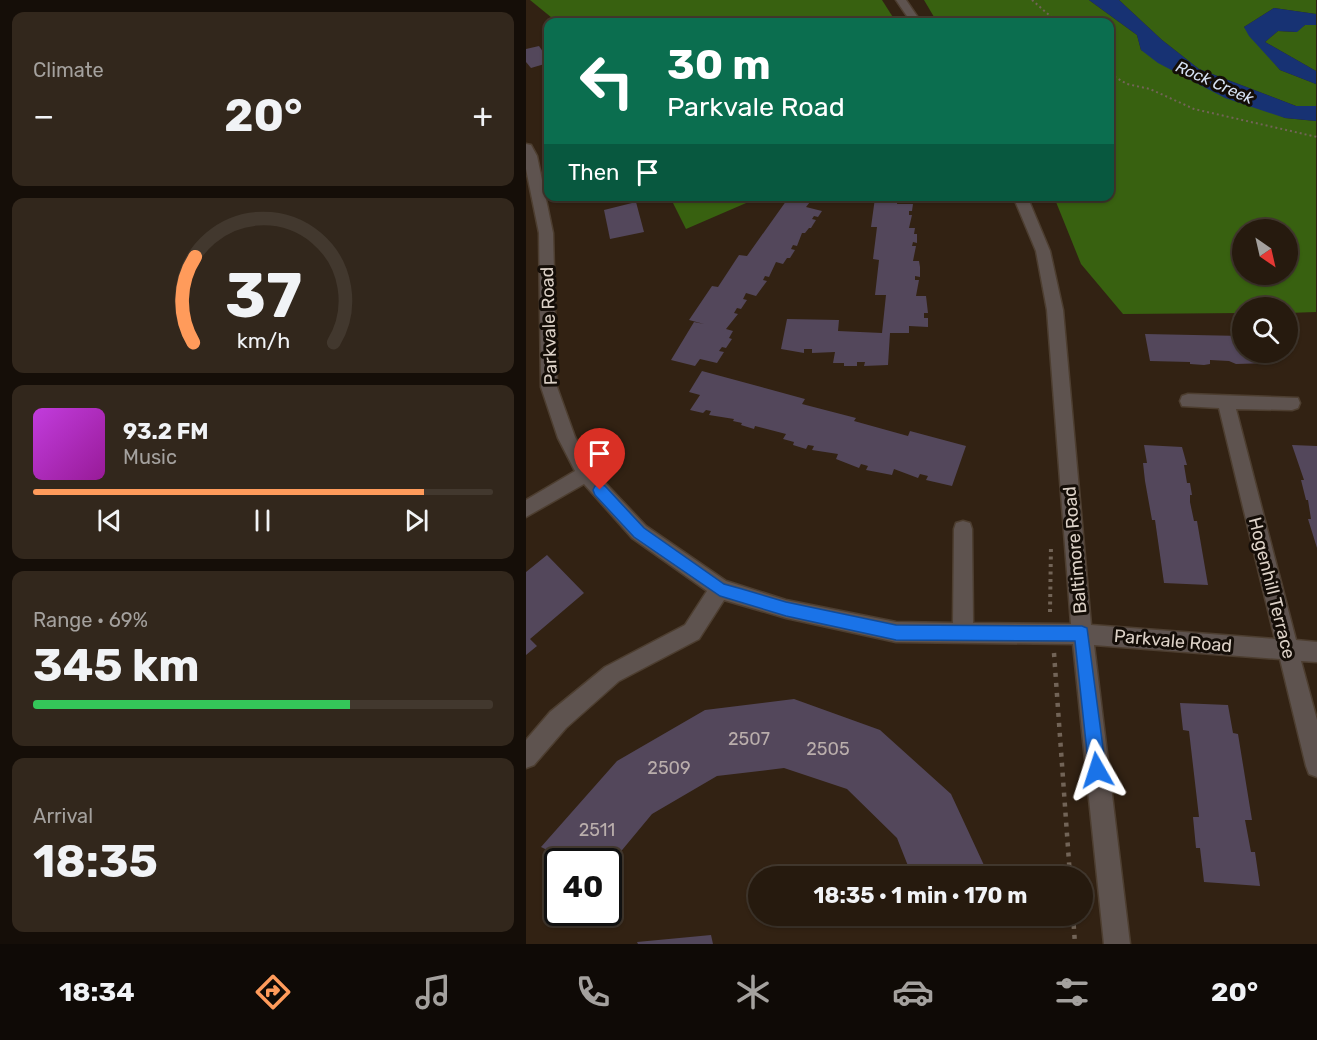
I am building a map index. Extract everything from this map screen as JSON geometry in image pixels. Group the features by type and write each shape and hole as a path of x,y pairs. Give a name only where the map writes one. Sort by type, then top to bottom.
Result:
{"street":[{"path":"901,0 913,18"},
{"name":"Parkvale Road","path":"527,153 547,233 549,387 567,438 586,474 639,532 720,589 786,609 896,632 1082,634 1316,652"},
{"name":"Baltimore Road","path":"1022,201 1043,251 1055,310 1082,634 1117,944"},
{"path":"1188,401 1227,406 1292,403"},
{"name":"Hogenhill Terrace","path":"1227,406 1316,766"},
{"path":"526,509 586,474"},
{"path":"962,529 963,633"},
{"path":"526,757 558,720 612,674 692,632 720,589"}],"path":[{"path":"1032,0 1052,18"},
{"path":"1114,76 1127,84 1150,89 1194,109 1316,137"},
{"path":"1052,543 1049,599 1069,866"},
{"path":"1074,926 1075,944"}],"green space":[{"path":"530,0 882,0 893,18 552,18"},
{"path":"924,0 1089,0 1114,18 935,18"},
{"path":"1119,0 1316,0 1316,14 1274,8 1244,27 1280,70 1316,84 1316,106 1296,106 1199,69 1162,40"},
{"path":"1114,18 1137,35 1141,50 1285,118 1316,121 1316,312 1298,313 1298,297 1232,297 1232,313 1123,314 1081,264 1056,201 1114,201"},
{"path":"1305,25 1316,25 1316,71 1265,42 1278,31 1296,32"},
{"path":"672,201 751,201 686,229"}],"water":[{"name":"Rock Creek","path":"1089,0 1119,0 1162,40 1199,69 1296,106 1316,106 1316,121 1285,118 1225,98 1158,63 1141,50 1137,35"},
{"path":"1274,8 1316,14 1316,25 1305,25 1297,32 1278,31 1265,42 1316,71 1316,84 1280,70 1249,36 1244,27"}],"building":[{"path":"539,46 544,53 544,64 531,68 526,62 526,49"},
{"path":"786,201 810,202 806,207 822,211 818,217 814,216 812,219 816,220 811,228 802,233 797,246 793,245 791,249 795,250 790,258 787,258 783,264 776,262 769,277 765,276 763,280 767,281 756,296 746,293 743,299 747,300 741,309 737,308 734,313 738,314 726,329 733,331 729,338 732,339 726,348 722,347 719,351 724,352 717,363 700,359 695,366 671,360 694,322 704,324 689,320 712,286 718,287 739,255 747,256"},
{"path":"875,201 913,204 912,211 909,211 909,215 912,215 909,228 915,228 914,234 917,234 917,243 913,242 912,246 916,246 913,261 919,261 920,267 920,277 915,276 915,280 919,280 916,296 926,296 928,313 924,313 924,318 928,318 928,327 909,326 909,333 890,333 888,365 864,366 865,362 857,362 857,366 844,366 844,363 833,363 835,352 812,353 812,349 804,349 804,353 781,349 787,319 839,320 838,331 882,333 886,295 875,295 879,260 873,259 877,227 871,227"},
{"path":"636,202 644,232 610,239 604,210"},
{"path":"1145,334 1232,336 1232,362 1210,360 1210,364 1204,365 1190,364 1190,362 1150,361"},
{"path":"702,371 805,399 802,404 856,418 854,421 908,436 910,431 966,446 952,486 926,480 928,476 920,474 918,478 894,469 892,475 866,470 868,466 861,464 859,468 836,459 838,454 812,450 814,446 808,445 806,449 793,445 794,442 783,439 786,434 755,426 754,429 733,421 734,419 709,415 711,411 706,410 703,413 690,410 700,395 689,392"},
{"path":"1144,445 1182,447 1187,465 1184,465 1187,483 1190,483 1192,495 1190,495 1190,502 1194,521 1197,521 1208,585 1164,583 1155,520 1152,520 1145,481 1143,463 1147,463"},
{"path":"1292,445 1317,446 1317,548 1308,519 1311,519 1308,500 1306,500 1301,480 1304,480"},
{"path":"547,555 584,593 530,639 537,646 526,655 526,572"},
{"path":"794,699 880,730 951,794 984,866 908,866 897,838 847,789 784,768 717,776 652,814 622,850 622,848 541,847 617,761 705,710"},
{"path":"1180,703 1228,705 1233,733 1238,734 1252,820 1245,820 1251,852 1255,852 1260,886 1204,882 1200,848 1196,848 1193,817 1199,817 1189,731 1183,730"},
{"path":"711,935 713,944 638,944 637,942"}],"route":[{"path":"600,490 639,532 720,589 742,596 786,609 896,632 1082,634 1097,770"}]}
